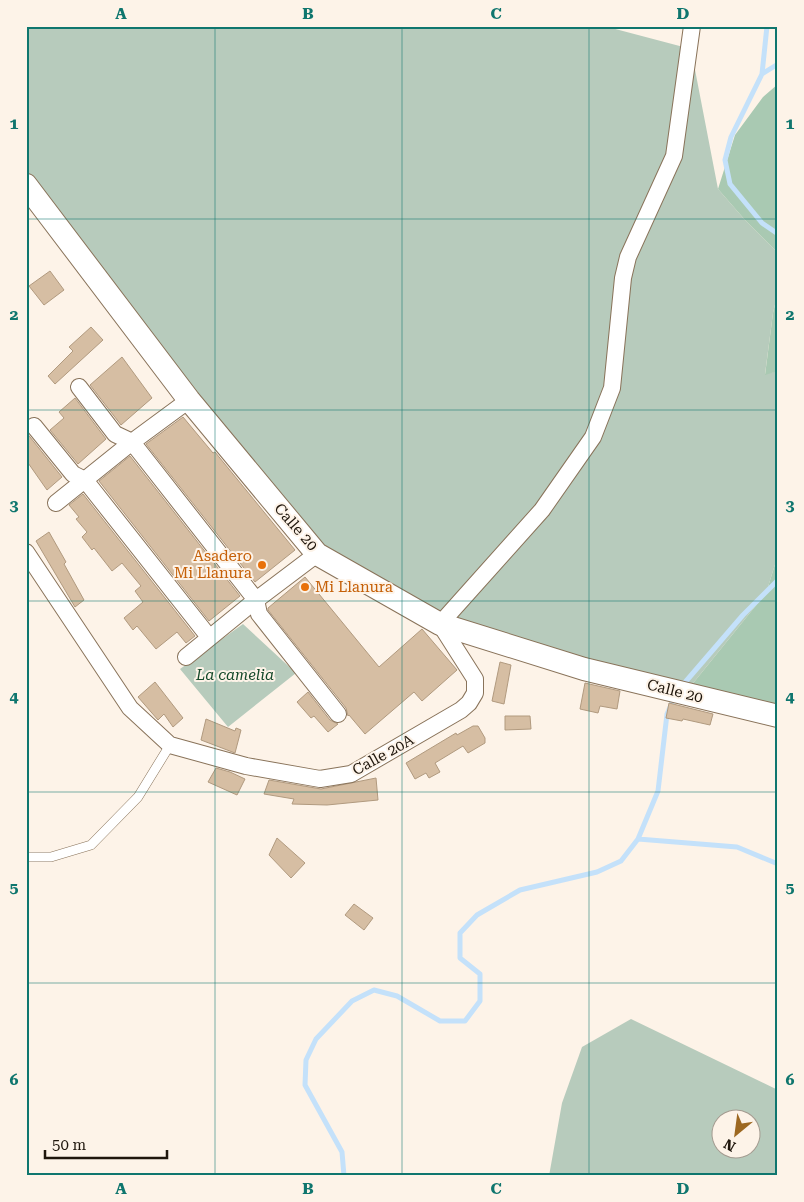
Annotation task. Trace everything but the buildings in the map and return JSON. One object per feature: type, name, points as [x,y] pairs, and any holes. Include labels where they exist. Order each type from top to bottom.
[{"type":"main road","name":"Calle 20","points":[[26,186],[188,400],[318,554],[440,624],[584,670],[778,716]]},
{"type":"street","points":[[440,624],[542,510],[593,437],[612,388],[623,278],[628,257],[674,156],[692,26]]},
{"type":"street","points":[[79,388],[115,434],[132,442],[256,600],[259,614],[338,714]]},
{"type":"street","points":[[56,503],[188,400]]},
{"type":"street","points":[[34,426],[73,474],[85,480],[209,637]]},
{"type":"street","points":[[26,552],[130,708],[170,745]]},
{"type":"street","points":[[186,656],[256,600],[318,554]]},
{"type":"street","name":"Calle 20A","points":[[170,745],[246,766],[302,776],[320,778],[351,774],[461,710],[469,703],[475,693],[475,679],[440,624]]},
{"type":"lane","points":[[26,858],[51,857],[91,845],[138,797],[170,745]]},
{"type":"green space","points":[[26,26],[604,26],[691,49],[718,189],[745,220],[778,253],[778,292],[773,313],[765,374],[778,371],[778,555],[766,593],[690,687],[457,622],[296,531],[26,189]]},
{"type":"green space","points":[[778,84],[778,253],[745,220],[718,189],[735,135],[763,97]]},
{"type":"green space","points":[[778,292],[778,371],[765,375],[773,313]]},
{"type":"green space","points":[[778,555],[778,705],[690,687],[766,593]]},
{"type":"green space","name":"La camelia","points":[[243,624],[296,673],[228,727],[180,669]]},
{"type":"green space","points":[[631,1019],[778,1090],[778,1176],[549,1176],[562,1103],[582,1047]]},
{"type":"waterway","points":[[762,74],[767,26]]},
{"type":"waterway","points":[[778,64],[762,74],[731,137],[725,160],[730,184],[762,223],[778,234]]},
{"type":"waterway","points":[[681,687],[743,615],[778,580]]},
{"type":"waterway","points":[[344,1176],[342,1152],[305,1085],[306,1060],[316,1039],[352,1001],[374,990],[397,996],[440,1021],[465,1021],[480,1001],[480,974],[460,958],[460,933],[477,915],[520,890],[597,872],[621,861],[638,839],[658,791],[667,714],[675,696]]},
{"type":"waterway","points":[[638,839],[737,847],[778,864]]},
{"type":"place","name":"Asadero Mi Llanura","points":[[262,565]]},
{"type":"place","name":"Mi Llanura","points":[[305,587]]}]
